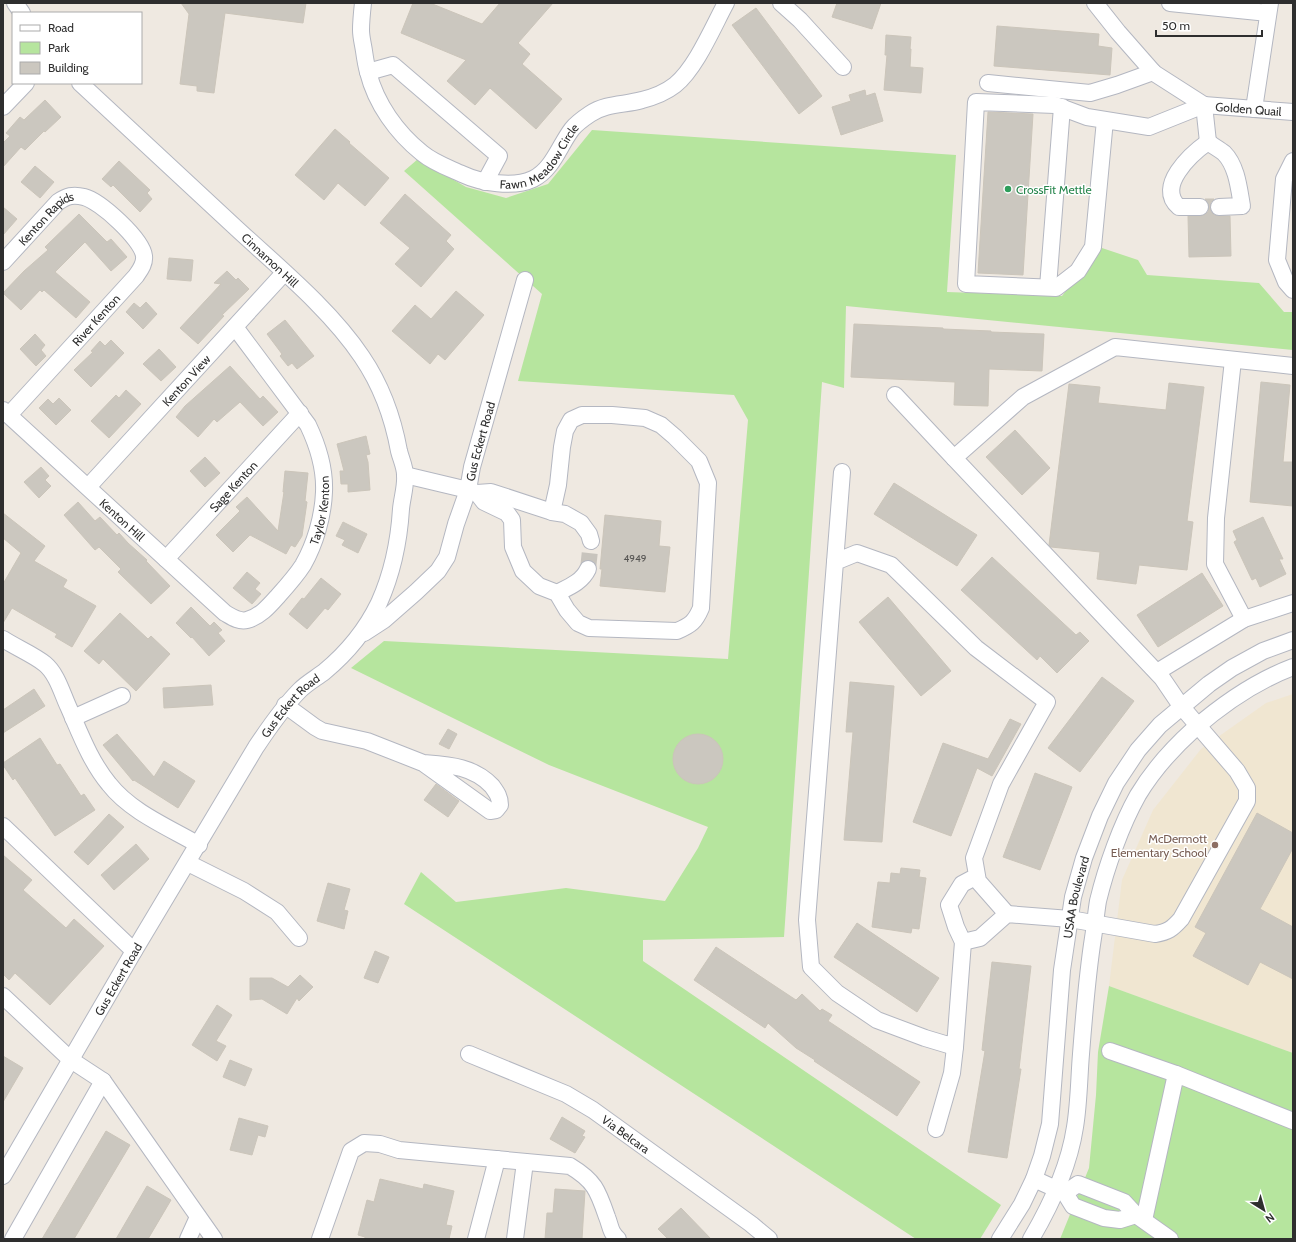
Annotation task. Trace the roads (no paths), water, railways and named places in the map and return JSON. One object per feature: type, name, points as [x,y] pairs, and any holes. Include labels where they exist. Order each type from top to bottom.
[{"type":"street","points":[[15,3],[21,12]]},
{"type":"street","name":"Fawn Meadow Circle","points":[[363,3],[361,32],[368,72],[383,109],[405,136],[423,154],[440,164],[473,179],[485,182],[509,183],[523,182],[534,178],[551,163],[573,128],[590,114],[607,106],[652,97],[675,85],[703,47],[726,3]]},
{"type":"street","points":[[781,3],[800,20],[843,67]]},
{"type":"street","points":[[1095,3],[1153,72],[1204,105]]},
{"type":"street","points":[[1170,3],[1269,8],[1254,109]]},
{"type":"street","points":[[368,72],[393,65],[499,156],[485,182]]},
{"type":"street","points":[[988,83],[1090,92],[1117,85],[1153,72]]},
{"type":"street","points":[[3,107],[25,84]]},
{"type":"street","name":"Cinnamon Hill","points":[[81,84],[284,273],[342,330],[362,357],[374,378],[386,405],[396,432],[400,457],[405,475]]},
{"type":"street","points":[[1105,120],[1093,247],[1078,271],[1056,288],[966,284],[976,102],[1055,105],[1086,117],[1105,120],[1149,127],[1204,105]]},
{"type":"street","points":[[1204,105],[1208,142],[1224,153],[1233,167],[1242,206],[1219,207]]},
{"type":"street","name":"Golden Quail","points":[[1204,105],[1293,112]]},
{"type":"street","points":[[1048,287],[1062,107]]},
{"type":"street","points":[[1200,207],[1179,207],[1174,203],[1170,194],[1172,183],[1182,165],[1194,152],[1208,142]]},
{"type":"street","points":[[1293,161],[1284,179],[1277,260],[1286,282],[1293,290]]},
{"type":"street","name":"Kenton Rapids","points":[[3,262],[58,202],[66,196],[74,195],[85,197],[95,202],[116,219]]},
{"type":"street","name":"River Kenton","points":[[6,413],[136,276],[142,266],[144,257],[140,246],[132,234],[116,219]]},
{"type":"street","name":"Kenton View","points":[[88,487],[284,273]]},
{"type":"street","name":"Gus Eckert Road","points":[[3,1176],[134,951],[199,845],[256,747],[285,705],[302,688],[343,655],[359,636],[379,602],[392,568],[400,523],[405,475],[473,492],[472,467],[525,280]]},
{"type":"street","name":"Taylor Kenton","points":[[235,327],[308,425],[315,441],[322,469],[324,492],[321,516],[312,546],[302,566],[272,603],[258,616],[247,620]]},
{"type":"street","points":[[954,458],[1023,397],[1115,347],[1293,366]]},
{"type":"street","points":[[1233,360],[1216,518],[1215,564],[1244,619]]},
{"type":"street","points":[[835,562],[857,553],[891,565],[976,648],[1047,702],[1001,784],[974,858],[978,882],[1007,914],[1070,919],[1155,934],[1165,933],[1174,928],[1181,919],[1247,801],[1247,788],[1238,771],[1181,706],[1157,672],[895,395]]},
{"type":"street","name":"Kenton Hill","points":[[6,413],[225,613],[236,619],[247,620]]},
{"type":"street","name":"Sage Kenton","points":[[166,560],[300,413]]},
{"type":"street","points":[[473,492],[484,502],[507,512],[512,520],[513,547],[523,571],[539,586],[556,593],[578,623],[589,628],[677,631],[690,625],[697,617],[701,608],[708,483],[699,461],[661,425],[645,418],[612,415],[582,415],[571,420],[565,431],[558,485],[552,512]]},
{"type":"street","points":[[842,472],[807,920],[811,968],[837,993],[877,1020],[925,1038],[955,1047]]},
{"type":"street","points":[[473,492],[491,492],[552,512],[565,514],[581,523],[589,534],[591,540]]},
{"type":"street","points":[[359,636],[384,620],[438,570],[447,557],[456,524],[473,492]]},
{"type":"street","points":[[556,593],[573,585],[585,576],[588,569]]},
{"type":"street","points":[[1157,672],[1244,619],[1293,603]]},
{"type":"street","points":[[3,639],[45,664],[58,682],[84,744],[109,784],[124,799],[143,813],[199,845]]},
{"type":"street","name":"USAA Boulevard","points":[[1003,1238],[1034,1179],[1042,1156],[1050,1124],[1062,970],[1073,897],[1084,858],[1100,816],[1116,783],[1138,750],[1160,725],[1181,706],[1232,668],[1263,651],[1293,640]]},
{"type":"street","name":"USAA Boulevard","points":[[1031,1239],[1061,1191],[1075,1128],[1088,973],[1098,902],[1108,866],[1138,795],[1158,766],[1178,743],[1224,704],[1245,690],[1273,675],[1293,667]]},
{"type":"street","points":[[73,718],[122,696]]},
{"type":"street","points":[[285,705],[322,731],[367,740],[423,763]]},
{"type":"street","points":[[3,826],[134,951]]},
{"type":"street","points":[[188,863],[244,890],[277,912],[299,938]]},
{"type":"street","points":[[936,1129],[952,1073],[963,942],[956,927],[950,905],[962,884],[977,876]]},
{"type":"street","points":[[963,942],[980,938],[1007,914]]},
{"type":"street","points":[[3,996],[71,1060],[103,1082],[214,1239]]},
{"type":"street","points":[[1110,1051],[1176,1074],[1293,1121]]},
{"type":"street","name":"Via Belcara","points":[[469,1054],[566,1094],[593,1110],[751,1224],[769,1239]]},
{"type":"street","points":[[1140,1218],[1176,1074]]},
{"type":"street","points":[[13,1239],[103,1082]]},
{"type":"street","points":[[320,1239],[351,1151],[364,1143],[380,1144],[399,1150],[570,1166],[584,1174],[596,1188],[612,1234],[618,1239]]},
{"type":"street","points":[[476,1239],[497,1159]]},
{"type":"street","points":[[515,1239],[525,1162]]},
{"type":"street","points":[[1034,1179],[1061,1191],[1074,1206],[1104,1218],[1120,1220],[1140,1218]]},
{"type":"street","points":[[1061,1191],[1078,1184],[1111,1196],[1124,1202],[1140,1218],[1170,1239]]},
{"type":"street","points":[[1104,1218],[1111,1196]]},
{"type":"street","points":[[188,1239],[198,1217]]},
{"type":"tunnel","points":[[588,569],[591,541]]},
{"type":"place","name":"CrossFit Mettle","points":[[1008,189]]},
{"type":"place","name":"McDermott Elementary School","points":[[1215,845]]}]
